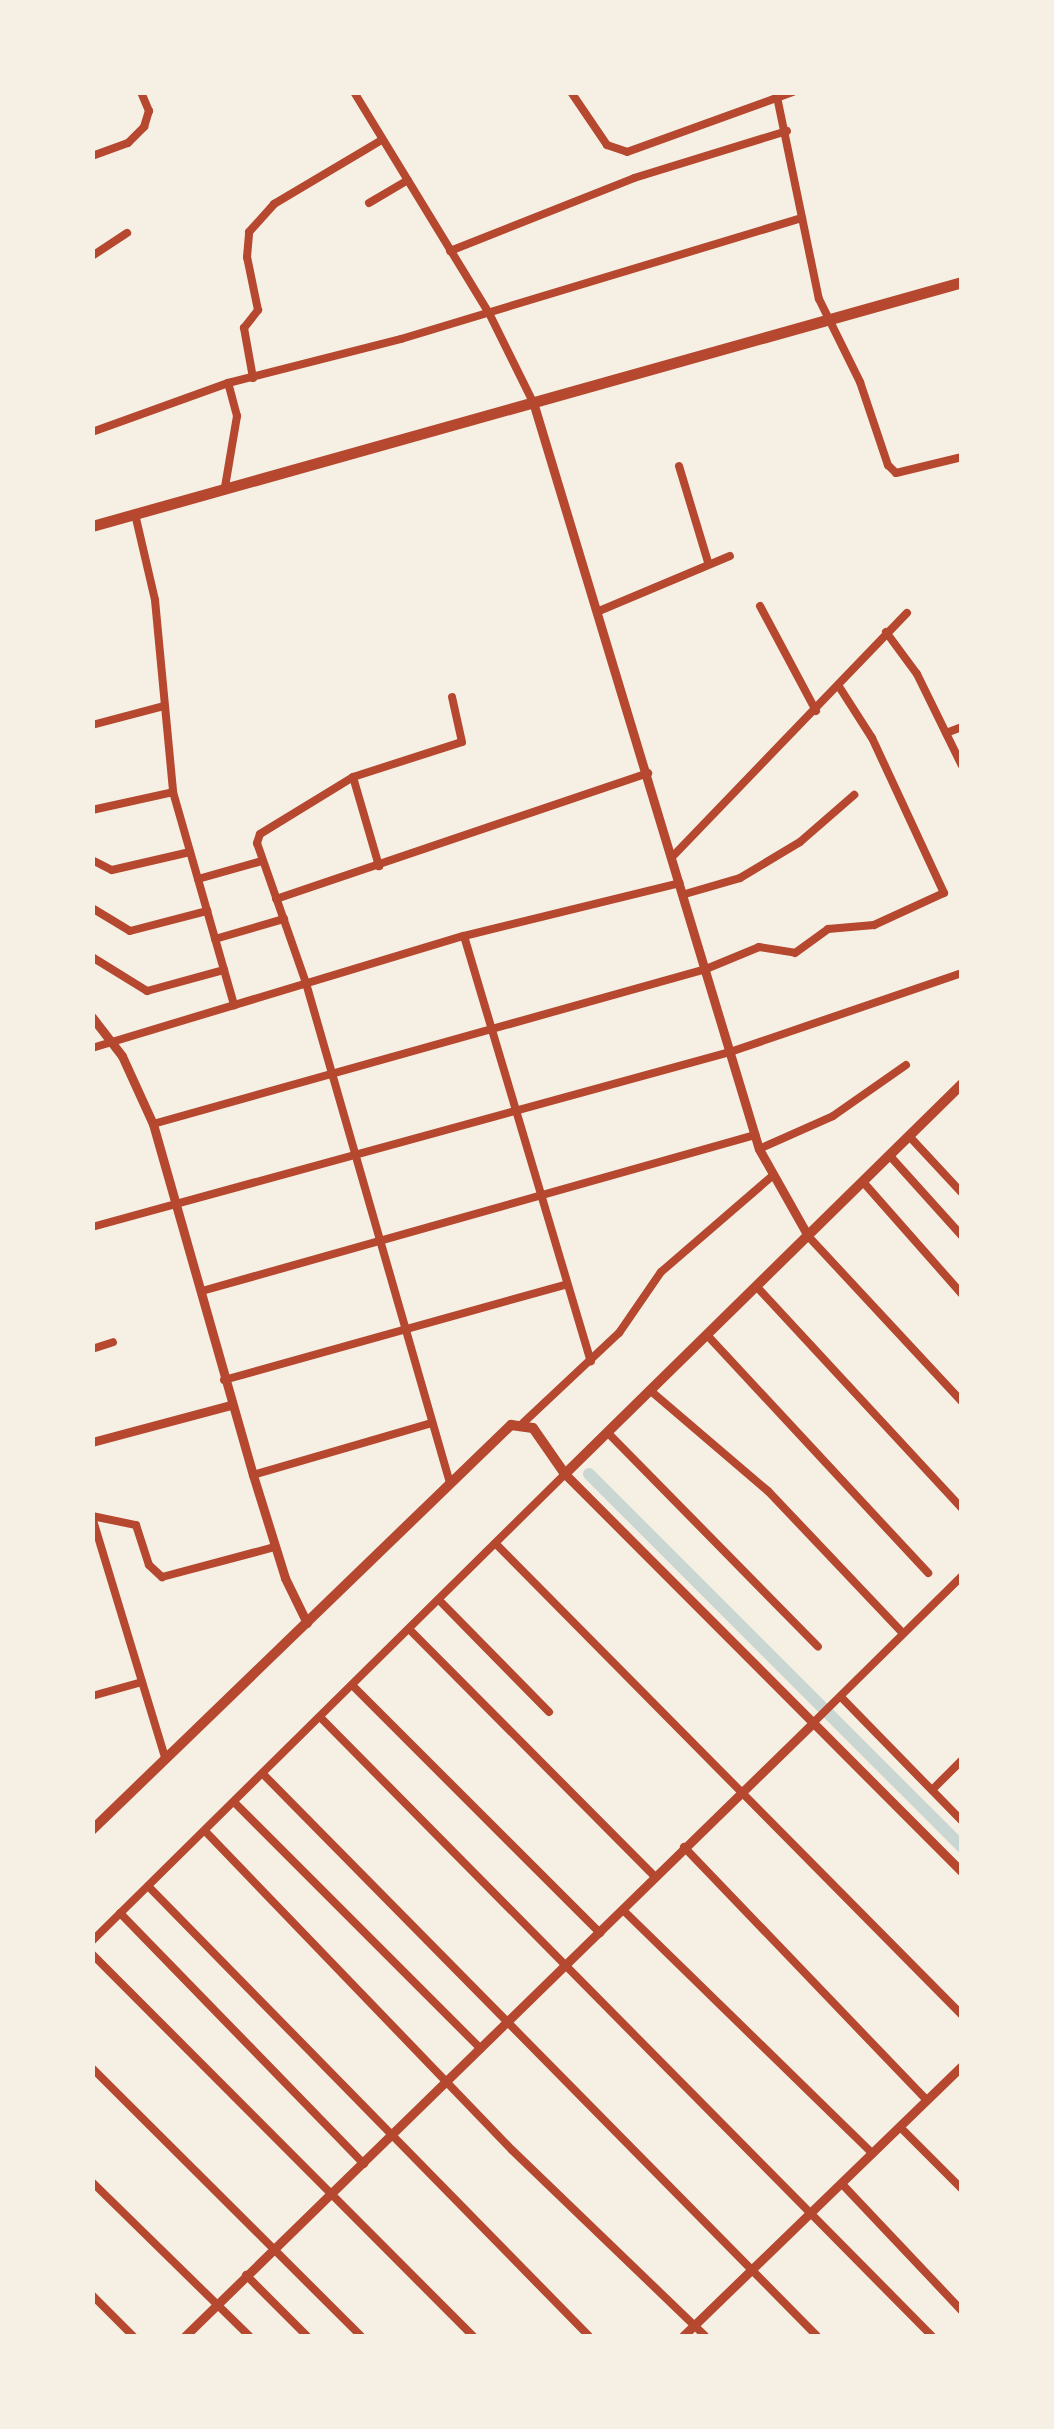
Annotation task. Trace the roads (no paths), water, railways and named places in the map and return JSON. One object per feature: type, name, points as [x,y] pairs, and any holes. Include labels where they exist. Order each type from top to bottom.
[{"type":"main road","points":[[92,526],[828,316],[962,282]]},
{"type":"main road","points":[[92,1830],[511,1425],[523,1423],[565,1474],[960,1089]]},
{"type":"street","points":[[92,156],[128,143],[144,127],[148,111],[141,92]]},
{"type":"street","points":[[354,92],[489,313],[532,402],[674,855],[755,1135],[771,1176],[808,1236],[962,1402]]},
{"type":"street","points":[[571,92],[614,152],[793,92]]},
{"type":"street","points":[[777,96],[819,300],[888,466],[896,473],[962,457]]},
{"type":"street","points":[[450,251],[634,178],[786,131]]},
{"type":"street","points":[[253,378],[244,328],[258,310],[247,257],[249,232],[274,204],[382,140]]},
{"type":"street","points":[[369,203],[408,180]]},
{"type":"street","points":[[92,432],[228,384],[489,313],[802,218]]},
{"type":"street","points":[[92,256],[127,233]]},
{"type":"street","points":[[225,487],[237,416],[228,384]]},
{"type":"street","points":[[679,466],[708,562]]},
{"type":"street","points":[[135,514],[155,600],[173,792],[234,1005]]},
{"type":"street","points":[[599,611],[730,556]]},
{"type":"street","points":[[760,606],[816,711]]},
{"type":"street","points":[[674,855],[840,688],[907,612]]},
{"type":"street","points":[[886,632],[917,674],[962,766]]},
{"type":"street","points":[[152,1124],[490,1026],[706,969],[759,947],[805,950],[828,929],[874,925],[944,893],[872,738],[840,688]]},
{"type":"street","points":[[450,1483],[402,1333],[306,983],[262,861],[260,834],[353,777],[462,742],[452,696]]},
{"type":"street","points":[[92,724],[164,706]]},
{"type":"street","points":[[946,733],[962,727]]},
{"type":"street","points":[[276,898],[648,773]]},
{"type":"street","points":[[353,777],[379,866]]},
{"type":"street","points":[[92,810],[173,792]]},
{"type":"street","points":[[684,894],[740,878],[800,842],[854,795]]},
{"type":"street","points":[[92,860],[112,870],[127,869],[190,852]]},
{"type":"street","points":[[198,879],[262,861]]},
{"type":"street","points":[[92,1048],[464,936],[681,882]]},
{"type":"street","points":[[92,908],[130,931],[207,911]]},
{"type":"street","points":[[215,939],[284,919]]},
{"type":"street","points":[[464,936],[590,1361]]},
{"type":"street","points":[[92,958],[147,991],[224,970]]},
{"type":"street","points":[[92,1228],[354,1159],[513,1108],[730,1052],[962,973]]},
{"type":"street","points":[[92,1017],[110,1041],[152,1124],[252,1475],[275,1547],[307,1622]]},
{"type":"street","points":[[760,1149],[833,1116],[906,1065]]},
{"type":"street","points":[[202,1291],[755,1135]]},
{"type":"street","points":[[909,1136],[962,1193]]},
{"type":"street","points":[[890,1156],[962,1236]]},
{"type":"street","points":[[523,1423],[619,1333],[660,1272],[771,1176]]},
{"type":"street","points":[[864,1183],[962,1294]]},
{"type":"street","points":[[224,1380],[565,1285]]},
{"type":"street","points":[[757,1287],[962,1508]]},
{"type":"street","points":[[707,1335],[928,1573]]},
{"type":"street","points":[[92,1349],[113,1342]]},
{"type":"street","points":[[652,1392],[754,1477],[902,1632]]},
{"type":"street","points":[[92,1442],[232,1405]]},
{"type":"street","points":[[252,1475],[430,1424]]},
{"type":"street","points":[[609,1434],[818,1648]]},
{"type":"street","points":[[92,1942],[565,1474],[817,1720],[962,1872]]},
{"type":"street","points":[[165,1758],[92,1517],[136,1525],[149,1565],[162,1577],[275,1547]]},
{"type":"street","points":[[497,1545],[962,2014]]},
{"type":"street","points":[[188,2335],[216,2303],[364,2164],[838,1700],[902,1632],[959,1583]]},
{"type":"street","points":[[439,1600],[549,1712]]},
{"type":"street","points":[[409,1629],[654,1877]]},
{"type":"street","points":[[92,1696],[142,1682]]},
{"type":"street","points":[[352,1685],[600,1933]]},
{"type":"street","points":[[838,1700],[962,1821]]},
{"type":"street","points":[[320,1717],[808,2216],[932,2336]]},
{"type":"street","points":[[932,1790],[962,1760]]},
{"type":"street","points":[[263,1774],[817,2336]]},
{"type":"street","points":[[234,1802],[481,2049]]},
{"type":"street","points":[[205,1831],[448,2082],[705,2336]]},
{"type":"street","points":[[684,1847],[928,2100]]},
{"type":"street","points":[[148,1886],[390,2138],[589,2336]]},
{"type":"street","points":[[622,1910],[873,2154]]},
{"type":"street","points":[[120,1914],[364,2164]]},
{"type":"street","points":[[92,1954],[473,2336]]},
{"type":"street","points":[[92,2068],[361,2336]]},
{"type":"street","points":[[683,2336],[960,2069]]},
{"type":"street","points":[[900,2126],[962,2189]]},
{"type":"street","points":[[92,2182],[249,2336]]},
{"type":"street","points":[[842,2184],[962,2311]]},
{"type":"street","points":[[246,2275],[307,2336]]},
{"type":"street","points":[[92,2295],[133,2336]]},
{"type":"waterway","points":[[589,1474],[962,1847]]}]
